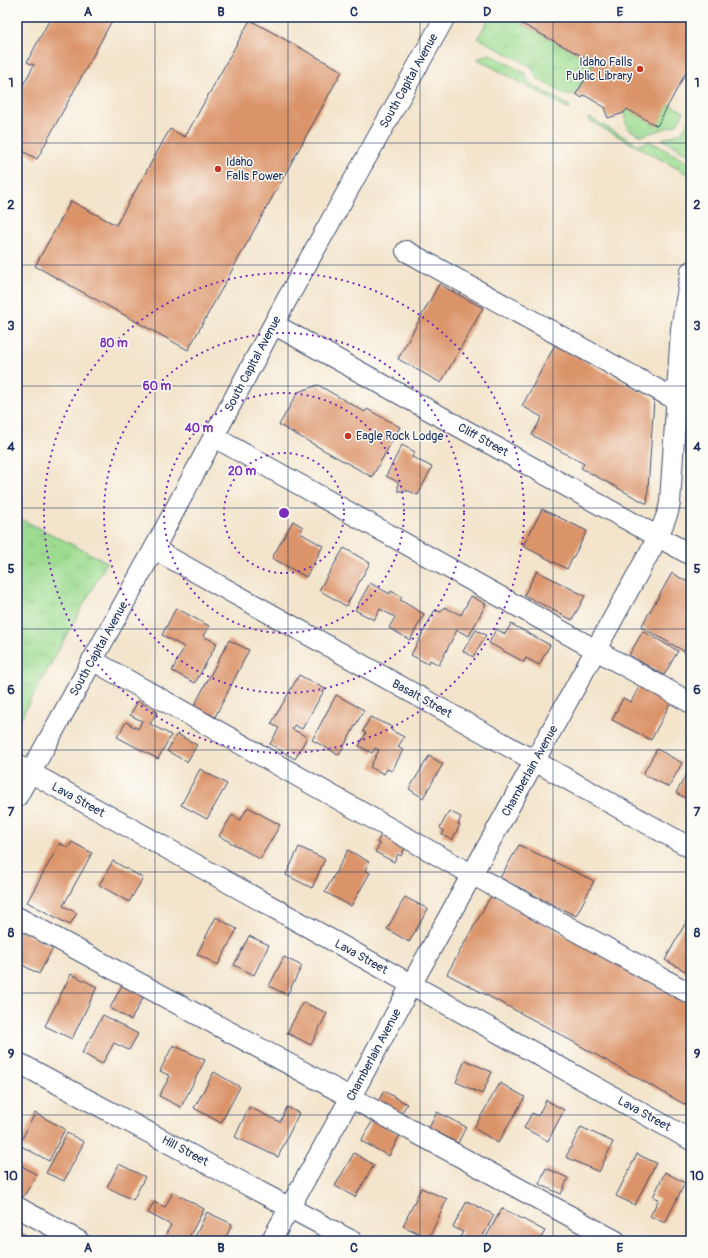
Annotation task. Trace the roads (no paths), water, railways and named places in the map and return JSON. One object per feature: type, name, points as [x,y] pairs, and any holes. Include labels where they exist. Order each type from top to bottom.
[{"type":"street","name":"South Capital Avenue","points":[[17,797],[24,769],[92,660],[445,17]]},
{"type":"street","points":[[406,251],[683,404]]},
{"type":"street","name":"Chamberlain Avenue","points":[[271,1241],[352,1098],[411,984],[658,537],[670,504],[683,404],[681,329],[691,271]]},
{"type":"street","name":"Cliff Street","points":[[275,325],[691,555]]},
{"type":"street","points":[[214,437],[691,703]]},
{"type":"street","name":"Basalt Street","points":[[154,549],[691,848]]},
{"type":"street","points":[[92,660],[472,874],[691,994]]},
{"type":"street","name":"Lava Street","points":[[24,769],[691,1140]]},
{"type":"street","points":[[17,917],[616,1241]]},
{"type":"street","name":"Hill Street","points":[[17,1062],[352,1241]]},
{"type":"street","points":[[17,1207],[80,1241]]},
{"type":"place","name":"Idaho Falls Public Library","points":[[640,69]]},
{"type":"place","name":"Idaho Falls Power","points":[[218,169]]},
{"type":"place","name":"Eagle Rock Lodge","points":[[348,436]]}]
